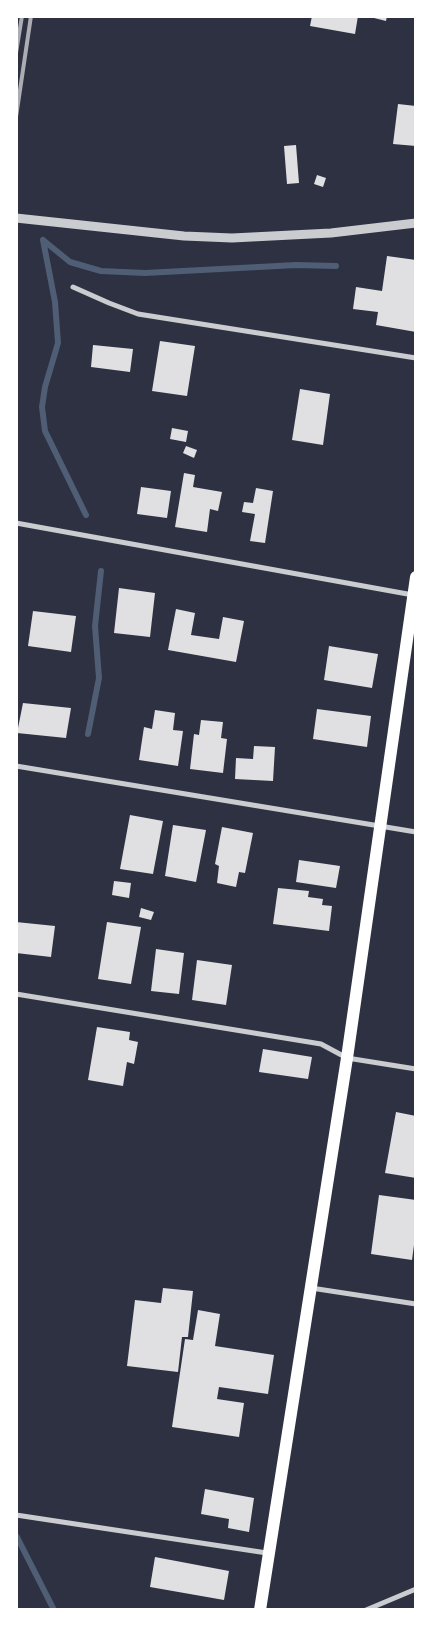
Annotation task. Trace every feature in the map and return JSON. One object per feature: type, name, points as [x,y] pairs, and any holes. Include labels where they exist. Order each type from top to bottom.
[{"type":"main road","points":[[260,1610],[346,1058],[416,577]]},
{"type":"street","points":[[16,218],[184,236],[232,238],[331,233],[416,223]]},
{"type":"street","points":[[73,287],[138,314],[416,358]]},
{"type":"street","points":[[16,523],[414,595]]},
{"type":"street","points":[[16,766],[416,832]]},
{"type":"street","points":[[16,994],[321,1044],[346,1058],[416,1069]]},
{"type":"street","points":[[310,1288],[416,1304]]},
{"type":"street","points":[[16,1515],[268,1553]]},
{"type":"street","points":[[366,1610],[416,1590]]},
{"type":"building","points":[[312,16],[358,16],[355,34],[310,26]]},
{"type":"building","points":[[366,16],[387,16],[386,21]]},
{"type":"building","points":[[398,104],[416,106],[416,146],[393,144]]},
{"type":"building","points":[[296,145],[299,183],[287,184],[284,146]]},
{"type":"building","points":[[317,175],[326,178],[323,187],[314,184]]},
{"type":"building","points":[[387,256],[416,260],[416,332],[376,325],[378,312],[353,309],[356,287],[382,291]]},
{"type":"building","points":[[160,341],[195,346],[187,396],[152,391]]},
{"type":"building","points":[[93,345],[133,349],[130,372],[91,367]]},
{"type":"building","points":[[300,389],[330,394],[323,445],[292,440]]},
{"type":"building","points":[[172,428],[188,431],[186,442],[170,439]]},
{"type":"building","points":[[186,446],[197,450],[194,458],[183,453]]},
{"type":"building","points":[[184,473],[195,475],[193,487],[222,492],[218,511],[210,509],[207,532],[175,527]]},
{"type":"building","points":[[141,487],[171,491],[167,518],[137,514]]},
{"type":"building","points":[[256,488],[273,491],[265,543],[250,541],[255,514],[242,512],[244,502],[253,503]]},
{"type":"building","points":[[119,588],[155,593],[150,637],[114,633]]},
{"type":"building","points":[[176,609],[195,613],[191,635],[219,639],[223,617],[244,621],[236,662],[168,650]]},
{"type":"building","points":[[33,611],[76,616],[71,652],[28,646]]},
{"type":"building","points":[[329,646],[378,654],[372,688],[324,680]]},
{"type":"building","points":[[23,703],[71,708],[66,738],[17,733]]},
{"type":"building","points":[[317,709],[371,716],[367,747],[313,739]]},
{"type":"building","points":[[155,710],[175,713],[173,730],[183,731],[178,766],[139,760],[144,727],[152,729]]},
{"type":"building","points":[[201,720],[223,722],[221,738],[227,739],[223,773],[190,769],[194,734],[199,735]]},
{"type":"building","points":[[254,746],[275,747],[273,781],[235,779],[236,758],[253,759]]},
{"type":"building","points":[[130,815],[163,821],[153,874],[120,869]]},
{"type":"building","points":[[173,825],[206,830],[196,882],[165,876]]},
{"type":"building","points":[[222,827],[253,833],[245,873],[239,872],[236,887],[217,883],[219,866],[215,864]]},
{"type":"building","points":[[299,860],[340,866],[336,888],[296,882]]},
{"type":"building","points":[[114,881],[131,883],[129,898],[112,895]]},
{"type":"building","points":[[278,888],[309,891],[308,897],[323,899],[322,905],[332,906],[329,931],[273,924]]},
{"type":"building","points":[[141,908],[154,912],[151,920],[139,917]]},
{"type":"building","points":[[16,922],[55,926],[51,957],[16,953]]},
{"type":"building","points":[[107,922],[141,927],[131,984],[98,979]]},
{"type":"building","points":[[156,949],[184,953],[179,994],[151,991]]},
{"type":"building","points":[[197,960],[232,965],[226,1005],[192,1000]]},
{"type":"building","points":[[97,1027],[130,1032],[129,1040],[138,1042],[134,1064],[127,1062],[123,1086],[88,1080]]},
{"type":"building","points":[[263,1049],[312,1057],[308,1079],[259,1072]]},
{"type":"building","points":[[396,1112],[416,1116],[416,1178],[385,1173]]},
{"type":"building","points":[[379,1195],[416,1200],[416,1230],[412,1260],[371,1254]]},
{"type":"building","points":[[163,1288],[193,1291],[188,1337],[182,1337],[178,1372],[127,1366],[135,1300],[161,1303]]},
{"type":"building","points":[[198,1310],[220,1314],[215,1346],[274,1355],[268,1394],[219,1387],[217,1399],[244,1403],[239,1437],[172,1427],[185,1339],[193,1340]]},
{"type":"building","points":[[205,1489],[254,1498],[249,1532],[228,1528],[229,1519],[201,1514]]},
{"type":"building","points":[[155,1557],[229,1571],[224,1600],[150,1587]]},
{"type":"waterway","points":[[43,240],[70,262],[101,271],[145,273],[296,265],[336,266]]},
{"type":"waterway","points":[[43,240],[55,302],[58,343],[45,387],[42,407],[45,431],[86,515]]},
{"type":"waterway","points":[[88,734],[99,678],[95,626],[101,571]]},
{"type":"waterway","points":[[17,1537],[54,1610]]},
{"type":"railway","points":[[16,53],[22,16]]},
{"type":"railway","points":[[16,117],[31,16]]}]
